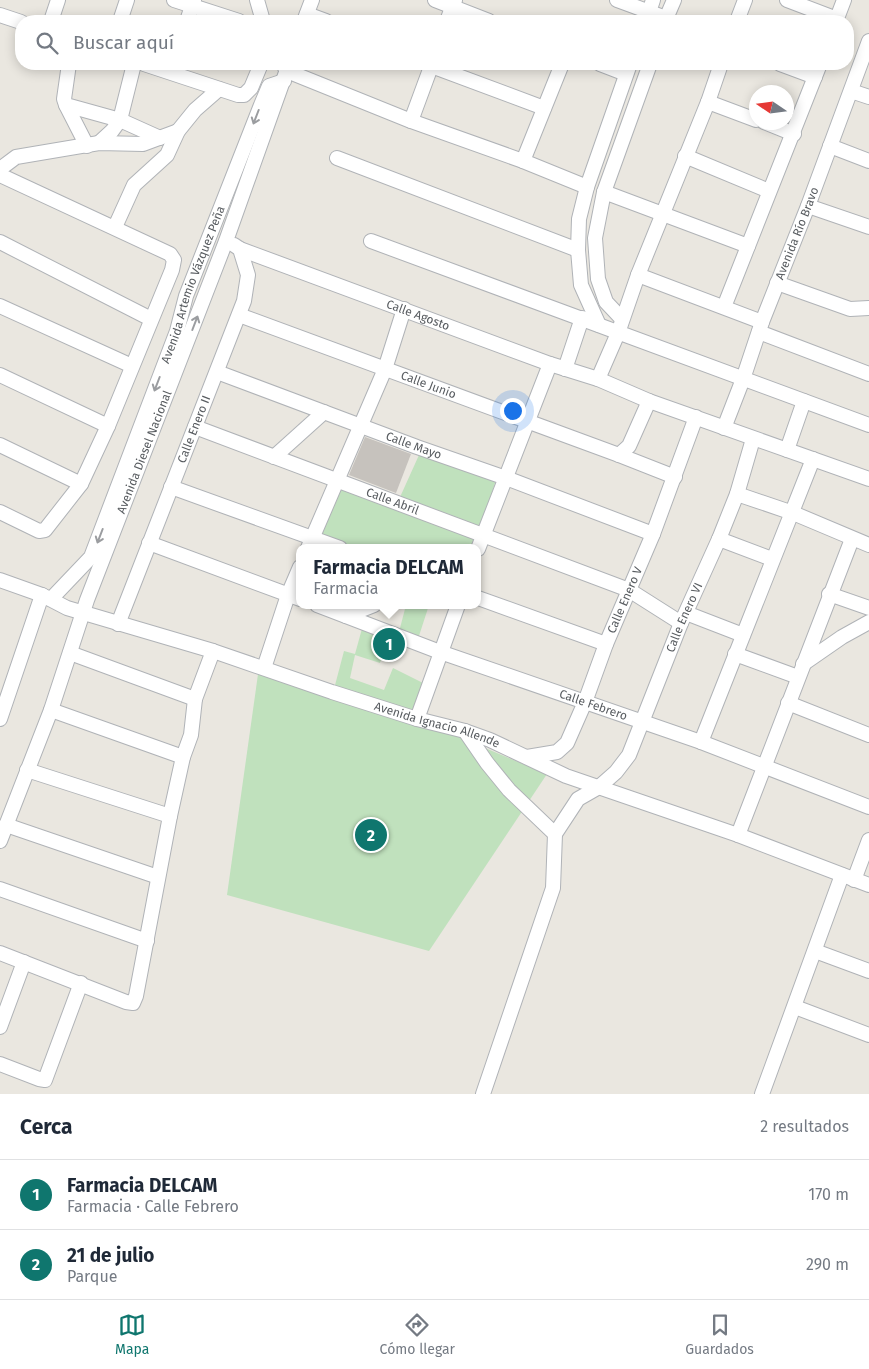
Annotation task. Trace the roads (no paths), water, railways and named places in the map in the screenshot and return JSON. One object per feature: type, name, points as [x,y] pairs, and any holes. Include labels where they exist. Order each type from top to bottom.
[{"type":"street","points":[[53,15],[58,0]]},
{"type":"street","points":[[122,15],[126,0]]},
{"type":"street","points":[[174,0],[193,3],[224,15]]},
{"type":"street","points":[[257,0],[261,15]]},
{"type":"street","points":[[435,0],[454,3],[478,15]]},
{"type":"street","points":[[617,0],[649,11]]},
{"type":"street","points":[[668,15],[674,0]]},
{"type":"street","points":[[739,15],[745,0]]},
{"type":"street","points":[[787,0],[824,15]]},
{"type":"street","points":[[839,15],[844,0]]},
{"type":"street","points":[[189,15],[193,3]]},
{"type":"street","points":[[449,15],[454,3]]},
{"type":"street","points":[[0,15],[15,20]]},
{"type":"street","name":"Avenida Río Bravo","points":[[724,428],[760,327],[808,206],[869,41]]},
{"type":"street","points":[[68,70],[64,99],[66,105],[93,144]]},
{"type":"street","points":[[93,144],[112,131],[120,120],[132,70]]},
{"type":"street","points":[[176,70],[219,89],[238,95],[244,95],[251,88],[259,70]]},
{"type":"street","points":[[286,70],[411,121],[523,161],[587,187]]},
{"type":"street","name":"Avenida Artemio Vázquez Peña","points":[[1,710],[46,597],[70,581],[91,558],[177,331],[186,296],[269,86],[286,70]]},
{"type":"street","name":"Avenida Diesel Nacional","points":[[0,841],[51,710],[85,607],[226,241],[286,70]]},
{"type":"street","points":[[411,121],[428,70]]},
{"type":"street","points":[[446,70],[544,108]]},
{"type":"street","points":[[523,161],[560,70]]},
{"type":"street","points":[[599,325],[581,285],[578,250],[579,218],[587,187],[628,70]]},
{"type":"street","points":[[622,319],[606,302],[598,279],[595,238],[604,192],[648,70]]},
{"type":"street","points":[[598,379],[618,333],[638,275],[708,102],[719,70]]},
{"type":"street","points":[[795,70],[815,78]]},
{"type":"street","points":[[724,307],[818,70]]},
{"type":"street","points":[[115,227],[134,185],[167,155],[178,131],[195,110],[219,89]]},
{"type":"street","points":[[851,91],[869,97]]},
{"type":"street","points":[[708,102],[749,117]]},
{"type":"street","points":[[66,105],[120,120],[160,138]]},
{"type":"street","points":[[784,130],[794,134]]},
{"type":"street","points":[[0,168],[16,156],[93,144],[142,144],[178,131]]},
{"type":"street","points":[[830,146],[869,161]]},
{"type":"street","points":[[685,156],[769,191]]},
{"type":"street","points":[[338,158],[578,250]]},
{"type":"street","points":[[0,174],[170,254],[174,260],[172,270],[108,426],[81,484],[45,530],[39,532],[0,512]]},
{"type":"street","points":[[604,192],[748,246]]},
{"type":"street","points":[[808,206],[869,227]]},
{"type":"street","points":[[210,236],[226,241],[240,249]]},
{"type":"street","points":[[371,241],[869,425]]},
{"type":"street","points":[[0,242],[151,319]]},
{"type":"street","name":"Calle Agosto","points":[[240,249],[550,364],[598,379],[649,401],[869,479]]},
{"type":"street","name":"Calle Enero II","points":[[118,624],[244,301],[248,275],[240,249]]},
{"type":"street","points":[[638,275],[724,307],[760,327],[869,374]]},
{"type":"street","points":[[777,283],[850,309],[869,308]]},
{"type":"street","points":[[0,306],[132,366]]},
{"type":"street","points":[[171,487],[310,543],[385,369],[404,309]]},
{"type":"street","name":"Calle Junio","points":[[239,315],[675,477]]},
{"type":"street","points":[[564,369],[582,318]]},
{"type":"street","points":[[480,544],[550,364]]},
{"type":"street","name":"Calle Mayo","points":[[217,372],[653,534]]},
{"type":"street","points":[[0,375],[108,426]]},
{"type":"street","points":[[619,455],[629,446],[649,401]]},
{"type":"street","points":[[787,450],[804,401]]},
{"type":"street","points":[[274,457],[324,412]]},
{"type":"street","name":"Calle Enero V","points":[[527,757],[556,752],[567,742],[653,534],[696,417]]},
{"type":"street","name":"Calle Abril","points":[[195,427],[590,574],[629,590],[684,618],[742,635]]},
{"type":"street","name":"Calle Enero VI","points":[[555,834],[578,799],[599,787],[616,772],[629,755],[684,618],[719,539],[754,439]]},
{"type":"street","points":[[0,445],[81,484]]},
{"type":"street","points":[[701,742],[813,459]]},
{"type":"street","points":[[736,494],[792,513],[869,545]]},
{"type":"street","points":[[719,539],[772,559]]},
{"type":"street","points":[[738,835],[829,594],[852,539]]},
{"type":"street","points":[[149,543],[294,597],[264,668]]},
{"type":"street","name":"Avenida Ignacio Allende","points":[[0,580],[46,597],[67,608],[85,607],[118,624],[213,651],[332,692],[417,718],[465,730],[566,776],[738,835],[869,885]]},
{"type":"street","points":[[70,581],[80,587],[85,607]]},
{"type":"street","points":[[829,594],[869,608]]},
{"type":"street","points":[[481,599],[606,644]]},
{"type":"street","name":"Calle Febrero","points":[[328,609],[440,652],[701,742],[867,809]]},
{"type":"street","points":[[346,616],[364,609]]},
{"type":"street","points":[[417,718],[456,609]]},
{"type":"street","points":[[800,671],[842,637],[869,622]]},
{"type":"street","points":[[0,953],[126,1002],[133,1003],[170,816],[183,757],[191,735],[195,699],[213,651]]},
{"type":"street","points":[[70,653],[195,699]]},
{"type":"street","points":[[735,654],[800,671]]},
{"type":"street","points":[[788,703],[869,735]]},
{"type":"street","points":[[51,710],[183,757]]},
{"type":"street","points":[[465,730],[487,763],[509,790],[555,834],[553,888],[483,1094]]},
{"type":"street","points":[[27,770],[170,816]]},
{"type":"street","points":[[6,825],[158,877]]},
{"type":"street","points":[[762,1094],[815,951],[848,878],[869,840]]},
{"type":"street","points":[[0,889],[146,941]]},
{"type":"street","points":[[815,951],[869,971]]},
{"type":"street","points":[[0,1027],[24,962]]},
{"type":"street","points":[[0,1064],[45,1080],[81,984]]},
{"type":"street","points":[[794,1007],[869,1035]]},
{"type":"place","name":"Farmacia DELCAM","points":[[389,644]]},
{"type":"place","name":"21 de julio","points":[[371,835]]}]
